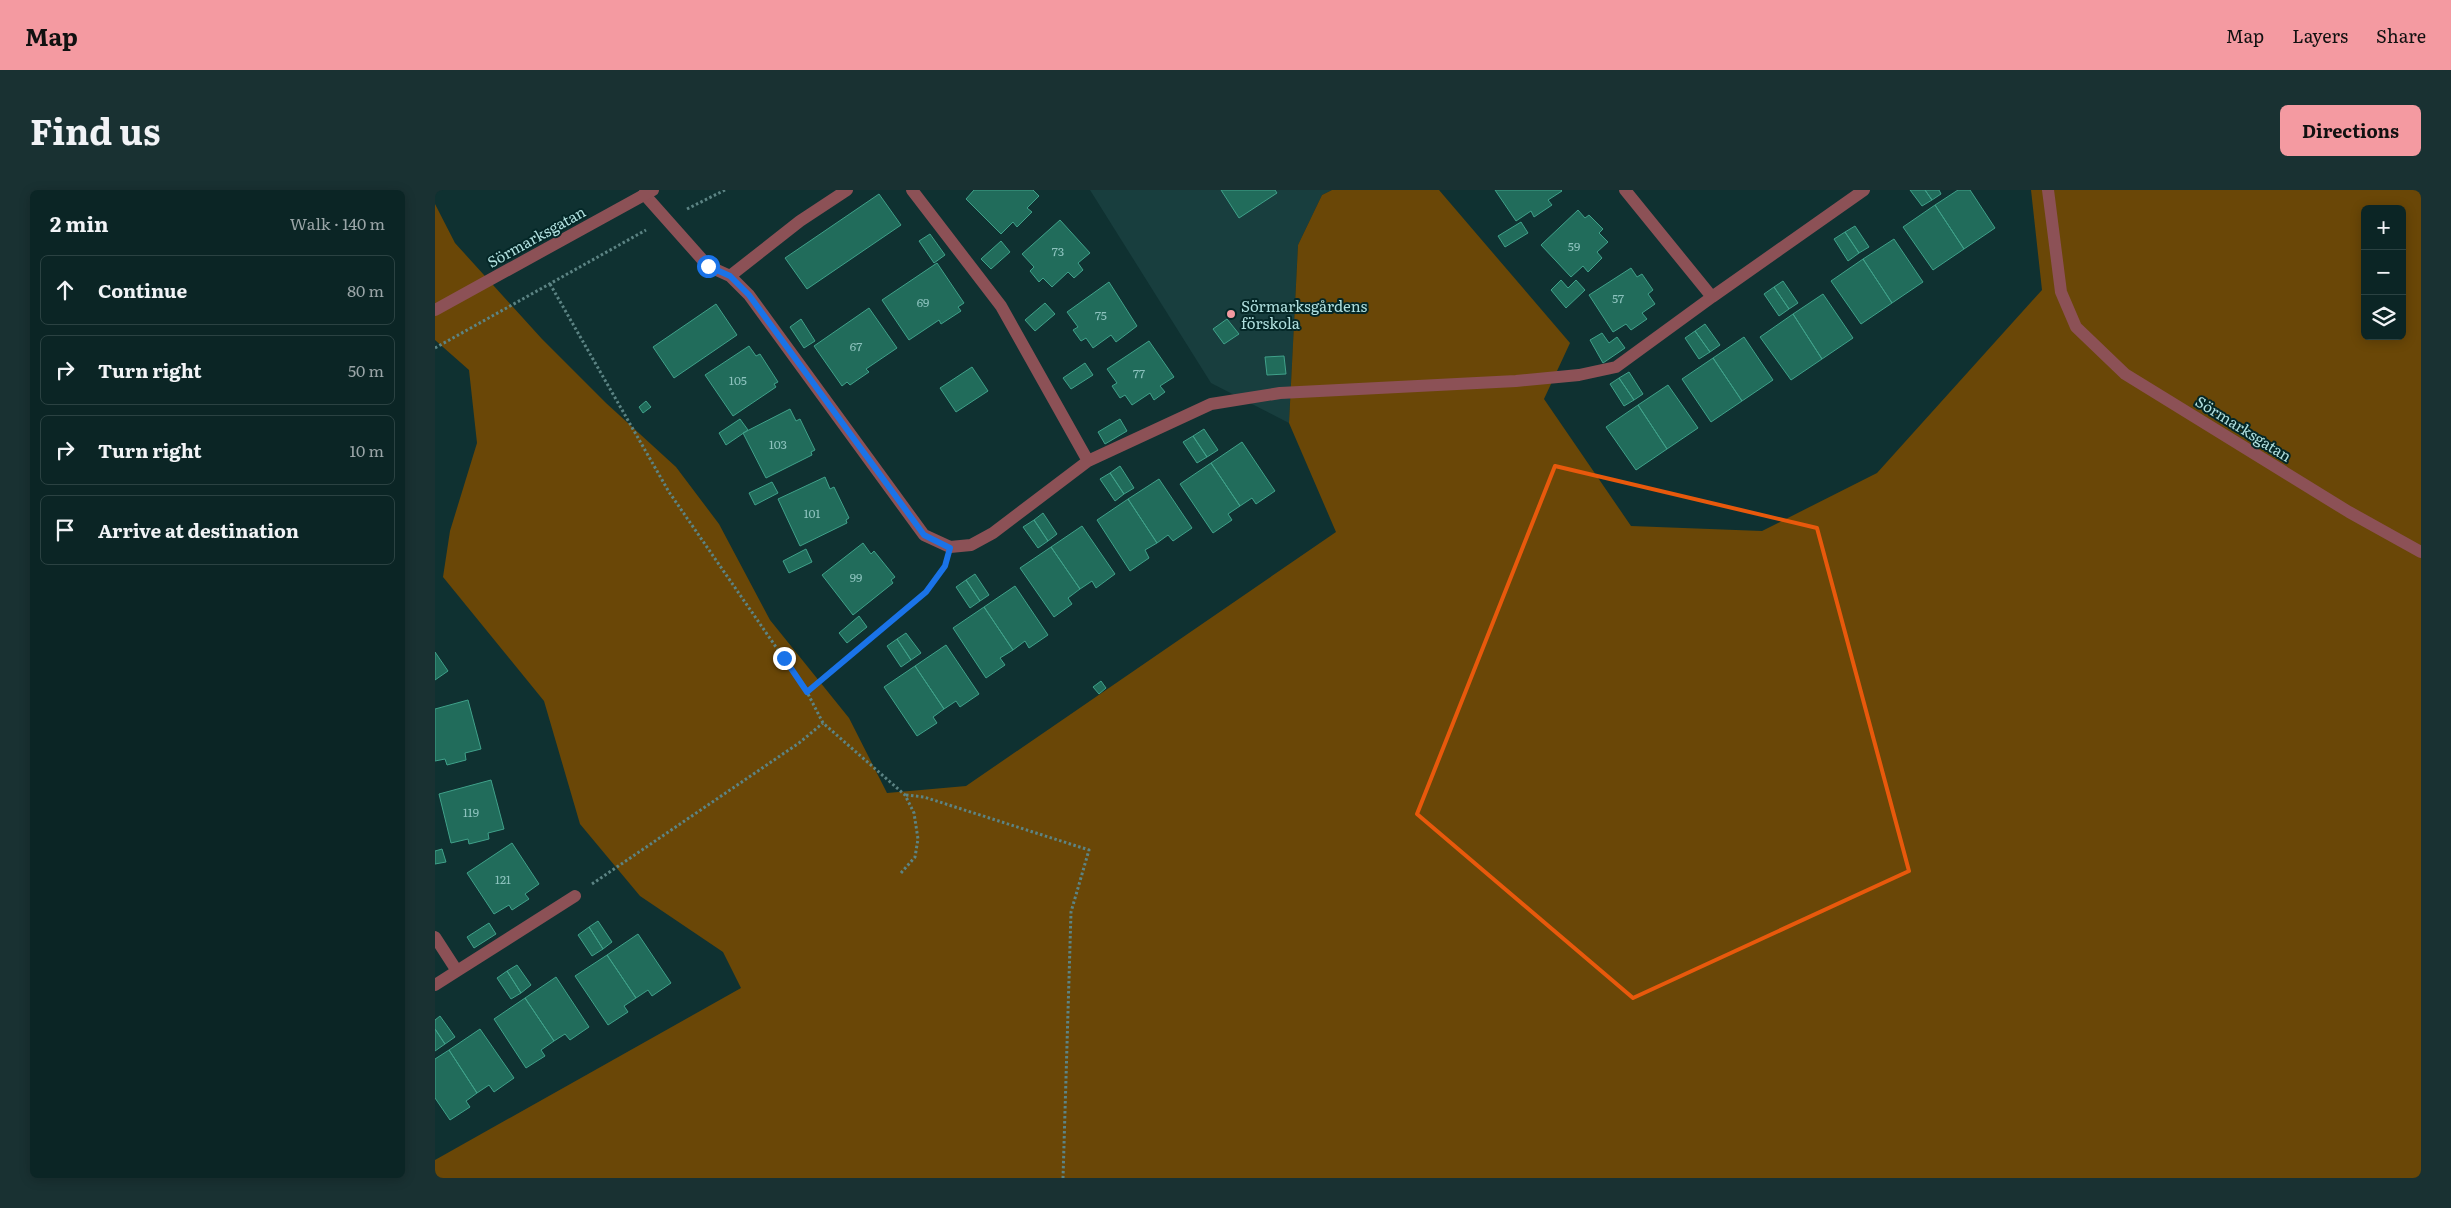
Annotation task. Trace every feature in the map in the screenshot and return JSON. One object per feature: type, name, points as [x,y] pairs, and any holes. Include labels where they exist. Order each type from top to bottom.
[{"type":"street","points":[[730,276],[801,221],[847,190]]},
{"type":"street","points":[[912,190],[1001,306],[1088,461]]},
{"type":"street","points":[[1625,190],[1712,297]]},
{"type":"street","points":[[646,191],[665,220],[708,266],[730,276],[749,295],[924,535],[950,548],[971,545],[993,533],[1088,461],[1211,404],[1280,393],[1516,381],[1579,375],[1616,368],[1712,297],[1864,190]]},
{"type":"street","name":"Sörmarksgatan","points":[[2049,190],[2061,292],[2076,327],[2125,374],[2349,512],[2421,552]]},
{"type":"street","name":"Sörmarksgatan","points":[[435,310],[646,191]]},
{"type":"street","points":[[435,985],[575,896]]},
{"type":"street","points":[[435,937],[457,970]]},
{"type":"path","points":[[435,348],[665,220],[725,190]]},
{"type":"path","points":[[550,284],[669,492],[807,692],[823,723],[905,795],[914,813],[918,839],[915,857],[900,874]]},
{"type":"path","points":[[807,692],[926,592],[945,566],[950,548]]},
{"type":"path","points":[[575,896],[799,743],[823,723]]},
{"type":"path","points":[[905,795],[924,797],[1089,850],[1071,912],[1063,1178]]},
{"type":"highlighted area","points":[[1555,466],[1817,528],[1909,871],[1633,998],[1417,814]]},
{"type":"shaded area","name":"Sörmarksgårdens förskola","points":[[1090,190],[1332,190],[1322,195],[1298,245],[1289,423],[1211,383]]},
{"type":"shaded area","points":[[1332,190],[1439,190],[1570,343],[1544,399],[1631,526],[1762,531],[1877,473],[2042,290],[2031,190],[2421,190],[2421,1178],[435,1178],[435,1160],[741,988],[723,952],[640,896],[580,824],[544,701],[443,577],[450,531],[477,443],[469,370],[435,340],[435,204],[455,243],[542,339],[606,403],[676,467],[719,524],[770,620],[849,718],[887,793],[966,786],[1336,532],[1289,423],[1298,245],[1322,195]]},
{"type":"building","points":[[974,190],[1033,190],[1039,196],[1027,208],[1032,212],[1017,227],[1013,222],[1001,234],[966,199]]},
{"type":"building","points":[[1221,190],[1275,190],[1277,193],[1239,218]]},
{"type":"building","points":[[1495,190],[1562,191],[1548,200],[1552,205],[1534,217],[1531,211],[1516,221]]},
{"type":"building","points":[[1910,190],[1925,190],[1932,200],[1922,206]]},
{"type":"building","points":[[1925,190],[1939,190],[1941,194],[1932,200]]},
{"type":"building","points":[[1958,190],[1970,190],[1995,228],[1964,249],[1935,205]]},
{"type":"building","points":[[879,194],[901,225],[807,289],[785,258]]},
{"type":"building","points":[[1935,205],[1964,249],[1933,270],[1903,227]]},
{"type":"building","points":[[1578,210],[1585,218],[1589,215],[1603,229],[1599,233],[1608,242],[1597,252],[1602,258],[1588,272],[1583,266],[1571,277],[1541,245]]},
{"type":"building","points":[[1060,220],[1090,253],[1078,263],[1083,270],[1074,278],[1068,272],[1052,287],[1043,278],[1039,282],[1030,271],[1034,267],[1022,254]]},
{"type":"building","points":[[1521,222],[1528,233],[1505,247],[1498,236]]},
{"type":"building","points":[[1855,226],[1869,247],[1859,253],[1845,232]]},
{"type":"building","points":[[1845,232],[1859,253],[1848,261],[1834,239]]},
{"type":"building","points":[[930,234],[945,255],[934,263],[919,241]]},
{"type":"building","points":[[1894,239],[1923,282],[1892,303],[1863,259]]},
{"type":"building","points":[[1001,241],[1010,252],[991,269],[981,259]]},
{"type":"building","points":[[1863,259],[1892,303],[1861,324],[1831,281]]},
{"type":"building","points":[[937,263],[964,303],[958,307],[961,311],[941,324],[939,320],[909,340],[882,300]]},
{"type":"building","points":[[1631,268],[1637,277],[1642,274],[1653,290],[1648,294],[1655,304],[1642,313],[1647,319],[1631,330],[1626,324],[1613,332],[1589,295]]},
{"type":"building","points":[[1561,280],[1568,288],[1576,280],[1585,290],[1566,308],[1551,290]]},
{"type":"building","points":[[1783,281],[1798,303],[1789,309],[1774,287]]},
{"type":"building","points":[[1109,282],[1137,326],[1116,342],[1111,335],[1093,348],[1086,338],[1081,341],[1073,330],[1078,327],[1067,312]]},
{"type":"building","points":[[1774,287],[1789,309],[1779,316],[1764,294]]},
{"type":"building","points":[[1823,294],[1853,338],[1822,359],[1793,314]]},
{"type":"building","points":[[1045,303],[1055,314],[1035,331],[1025,320]]},
{"type":"building","points":[[716,304],[737,335],[674,378],[653,347]]},
{"type":"building","points":[[869,308],[897,348],[866,369],[869,372],[850,385],[847,382],[842,386],[814,346]]},
{"type":"building","points":[[1793,314],[1822,359],[1791,380],[1760,337]]},
{"type":"building","points":[[801,319],[815,341],[804,348],[790,327]]},
{"type":"building","points":[[1227,319],[1239,334],[1224,344],[1213,329]]},
{"type":"building","points":[[1705,324],[1720,345],[1710,352],[1695,331]]},
{"type":"building","points":[[1695,331],[1710,352],[1699,359],[1685,338]]},
{"type":"building","points":[[1602,333],[1609,343],[1617,337],[1625,348],[1603,363],[1590,340]]},
{"type":"building","points":[[1744,337],[1773,380],[1742,401],[1713,358]]},
{"type":"building","points":[[1149,341],[1174,377],[1160,386],[1165,392],[1154,400],[1150,393],[1132,405],[1125,395],[1120,398],[1112,386],[1117,383],[1107,369]]},
{"type":"building","points":[[749,346],[756,356],[760,354],[778,382],[774,384],[776,387],[733,416],[705,375]]},
{"type":"building","points":[[1284,356],[1286,374],[1267,375],[1265,357]]},
{"type":"building","points":[[1713,358],[1742,401],[1711,422],[1682,379]]},
{"type":"building","points":[[1085,363],[1093,375],[1071,389],[1063,378]]},
{"type":"building","points":[[972,367],[988,391],[956,412],[940,388]]},
{"type":"building","points":[[1629,372],[1643,394],[1634,400],[1619,378]]},
{"type":"building","points":[[1619,378],[1634,400],[1624,406],[1610,384]]},
{"type":"building","points":[[1668,385],[1698,428],[1667,449],[1638,405]]},
{"type":"building","points":[[646,401],[651,407],[643,413],[639,407]]},
{"type":"building","points":[[1638,405],[1667,449],[1636,470],[1606,427]]},
{"type":"building","points":[[790,409],[796,421],[800,419],[815,450],[811,452],[812,455],[766,478],[743,433]]},
{"type":"building","points":[[740,419],[748,430],[726,445],[719,433]]},
{"type":"building","points":[[1120,419],[1127,431],[1105,444],[1098,432]]},
{"type":"building","points":[[1204,429],[1218,450],[1207,457],[1193,436]]},
{"type":"building","points":[[1193,436],[1207,457],[1197,463],[1183,442]]},
{"type":"building","points":[[1242,442],[1275,491],[1256,504],[1252,498],[1240,506],[1211,463]]},
{"type":"building","points":[[1211,463],[1240,506],[1228,514],[1232,520],[1213,533],[1180,484]]},
{"type":"building","points":[[1120,466],[1134,488],[1124,494],[1110,473]]},
{"type":"building","points":[[1110,473],[1124,494],[1115,501],[1100,479]]},
{"type":"building","points":[[825,477],[830,489],[834,487],[849,518],[846,520],[847,523],[800,546],[778,499]]},
{"type":"building","points":[[1159,479],[1192,528],[1173,541],[1168,535],[1157,543],[1128,499]]},
{"type":"building","points":[[772,482],[778,493],[755,505],[749,493]]},
{"type":"building","points":[[1128,499],[1157,543],[1145,550],[1149,558],[1130,571],[1097,520]]},
{"type":"building","points":[[1043,513],[1057,534],[1048,541],[1034,520]]},
{"type":"building","points":[[1034,520],[1048,541],[1038,548],[1023,527]]},
{"type":"building","points":[[1082,526],[1115,574],[1096,588],[1092,581],[1080,589],[1051,547]]},
{"type":"building","points":[[863,543],[871,554],[874,551],[895,577],[891,580],[893,583],[853,615],[822,575]]},
{"type":"building","points":[[1051,547],[1080,589],[1068,598],[1072,604],[1054,617],[1020,568]]},
{"type":"building","points":[[806,549],[812,562],[789,573],[783,561]]},
{"type":"building","points":[[975,574],[989,595],[980,601],[966,580]]},
{"type":"building","points":[[966,580],[980,601],[970,608],[956,587]]},
{"type":"building","points":[[1015,586],[1048,635],[1029,648],[1025,641],[1013,650],[984,607]]},
{"type":"building","points":[[984,607],[1013,650],[1000,658],[1005,665],[986,678],[953,628]]},
{"type":"building","points":[[859,616],[867,627],[847,643],[839,633]]},
{"type":"building","points":[[906,633],[921,653],[911,660],[897,639]]},
{"type":"building","points":[[897,639],[911,660],[901,667],[887,646]]},
{"type":"building","points":[[946,645],[979,694],[960,707],[956,701],[944,709],[915,666]]},
{"type":"building","points":[[435,652],[448,671],[435,680]]},
{"type":"building","points":[[915,666],[944,709],[933,717],[937,723],[917,736],[884,687]]},
{"type":"building","points":[[1101,681],[1106,688],[1099,694],[1093,687]]},
{"type":"building","points":[[468,700],[481,749],[465,753],[466,760],[447,765],[445,759],[435,761],[435,709]]},
{"type":"building","points":[[491,780],[504,829],[488,833],[489,839],[469,844],[468,839],[451,843],[439,794]]},
{"type":"building","points":[[512,843],[539,884],[525,894],[529,899],[512,910],[509,905],[494,914],[467,873]]},
{"type":"building","points":[[442,849],[446,862],[435,864],[435,851]]},
{"type":"building","points":[[598,921],[612,942],[603,949],[589,927]]},
{"type":"building","points":[[489,923],[496,934],[474,948],[467,937]]},
{"type":"building","points":[[589,927],[603,949],[592,956],[578,935]]},
{"type":"building","points":[[638,934],[671,983],[652,996],[648,990],[636,998],[607,955]]},
{"type":"building","points":[[607,955],[636,998],[624,1006],[628,1012],[608,1025],[575,976]]},
{"type":"building","points":[[517,965],[531,985],[521,993],[507,971]]},
{"type":"building","points":[[507,971],[521,993],[511,999],[497,978]]},
{"type":"building","points":[[556,977],[589,1027],[570,1040],[565,1034],[554,1041],[525,998]]},
{"type":"building","points":[[525,998],[554,1041],[541,1050],[545,1056],[526,1068],[494,1019]]},
{"type":"building","points":[[440,1016],[455,1037],[445,1044],[435,1029],[435,1020]]},
{"type":"building","points":[[435,1029],[445,1044],[435,1051]]},
{"type":"building","points":[[480,1029],[514,1078],[494,1092],[489,1085],[477,1093],[449,1050]]},
{"type":"building","points":[[449,1050],[477,1093],[466,1101],[470,1107],[450,1120],[435,1098],[435,1059]]},
{"type":"place","name":"Sörmarksgårdens förskola","points":[[1231,314]]},
{"type":"route","points":[[708,266],[730,276],[749,295],[871,465],[924,535],[950,548],[945,566],[926,592],[807,692],[784,658]]}]
